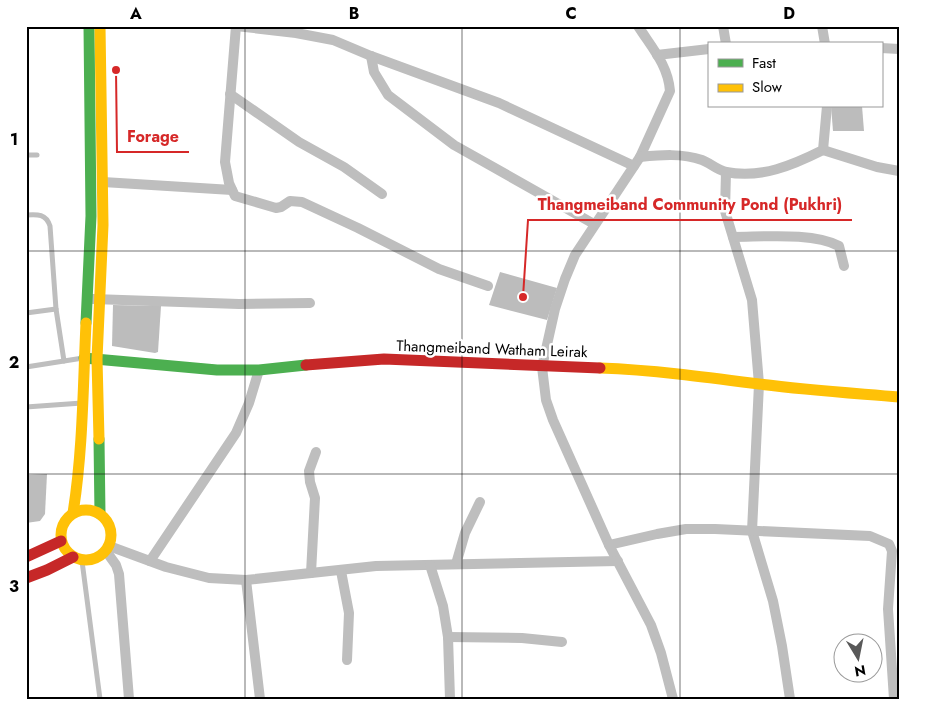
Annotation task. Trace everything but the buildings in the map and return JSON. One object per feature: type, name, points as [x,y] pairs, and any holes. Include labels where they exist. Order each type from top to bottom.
[{"type":"main road","points":[[73,513],[80,462],[91,216],[89,26]]},
{"type":"main road","points":[[100,26],[103,182],[101,299],[97,359],[100,514]]},
{"type":"main road","name":"Thangmeiband Watham Leirak","points":[[84,358],[200,369],[259,370],[331,362],[384,359],[542,367],[630,369],[899,397]]},
{"type":"main road","points":[[26,578],[77,559],[92,560],[101,556],[107,548],[111,537],[107,521],[100,514],[84,510],[73,513],[65,520],[61,530],[61,541],[65,551],[77,559]]},
{"type":"main road","points":[[26,557],[61,541]]},
{"type":"street","points":[[488,286],[439,269],[302,202],[295,200],[276,208],[235,196],[228,183],[225,162],[236,26],[316,36],[333,40],[371,56],[500,103],[634,166]]},
{"type":"street","points":[[638,26],[665,68],[670,92],[640,157],[575,255],[555,309],[542,367],[546,400],[553,420],[609,545],[651,625],[661,653],[673,699]]},
{"type":"street","points":[[723,26],[726,42]]},
{"type":"street","points":[[822,26],[825,42]]},
{"type":"street","points":[[882,48],[899,49]]},
{"type":"street","points":[[657,55],[708,49]]},
{"type":"street","points":[[371,56],[374,72],[388,95],[454,145],[594,224]]},
{"type":"street","points":[[230,94],[299,142],[344,167],[382,194]]},
{"type":"street","points":[[823,150],[827,108]]},
{"type":"street","points":[[640,157],[667,155],[692,157],[726,172],[763,172],[785,168],[823,150],[877,167],[899,171]]},
{"type":"street","points":[[726,172],[725,211],[752,300],[760,384],[752,531],[776,619],[790,699]]},
{"type":"street","points":[[103,182],[232,190]]},
{"type":"street","points":[[733,237],[787,236],[831,242],[840,246],[844,266]]},
{"type":"street","points":[[87,299],[239,304],[310,303]]},
{"type":"street","points":[[150,561],[236,433],[249,404],[259,370]]},
{"type":"street","points":[[311,573],[315,498],[309,471],[316,452]]},
{"type":"street","points":[[456,564],[465,533],[480,502]]},
{"type":"street","points":[[609,545],[686,529],[715,528],[870,536],[889,544],[892,550],[888,609],[894,699]]},
{"type":"street","points":[[107,548],[166,567],[209,578],[246,580],[376,566],[618,561]]},
{"type":"street","points":[[107,548],[119,574],[129,699]]},
{"type":"street","points":[[430,565],[443,606],[448,637],[450,699]]},
{"type":"street","points":[[340,571],[349,613],[347,660]]},
{"type":"street","points":[[246,580],[260,699]]},
{"type":"street","points":[[448,637],[522,638],[562,642]]},
{"type":"lane","points":[[26,155],[37,155]]},
{"type":"lane","points":[[26,215],[37,214],[44,216],[50,226],[56,309],[64,361]]},
{"type":"lane","points":[[26,313],[56,309]]},
{"type":"lane","points":[[26,367],[84,358]]},
{"type":"lane","points":[[26,407],[82,403]]},
{"type":"lane","points":[[77,559],[100,699]]},
{"type":"shaded area","points":[[831,108],[862,108],[864,131],[833,131]]},
{"type":"shaded area","points":[[500,272],[557,288],[547,320],[489,305]]},
{"type":"shaded area","points":[[113,305],[161,306],[158,352],[112,346]]},
{"type":"shaded area","points":[[47,474],[45,514],[40,521],[26,523],[26,475]]},
{"type":"traffic: fast","points":[[86,323],[91,216],[89,26]]},
{"type":"traffic: fast","points":[[84,358],[217,370],[259,370],[306,365]]},
{"type":"traffic: fast","points":[[99,439],[100,514]]},
{"type":"traffic: slow","points":[[99,439],[97,359],[103,225],[100,26]]},
{"type":"traffic: slow","points":[[73,513],[81,442],[86,323]]},
{"type":"traffic: slow","points":[[600,368],[660,372],[794,388],[899,397]]},
{"type":"traffic: slow","points":[[81,510],[91,510],[104,517],[111,530],[111,535],[111,540],[104,553],[91,560],[81,560],[72,556],[65,549],[61,540],[61,530],[65,521],[72,514],[81,510]]},
{"type":"traffic: jam","points":[[306,365],[384,359],[600,368]]},
{"type":"traffic: jam","points":[[26,557],[61,541]]},
{"type":"traffic: jam","points":[[26,578],[73,557]]},
{"type":"place","name":"Forage","points":[[116,70]]},
{"type":"place","name":"Thangmeiband Community Pond (Pukhri)","points":[[523,297]]}]
